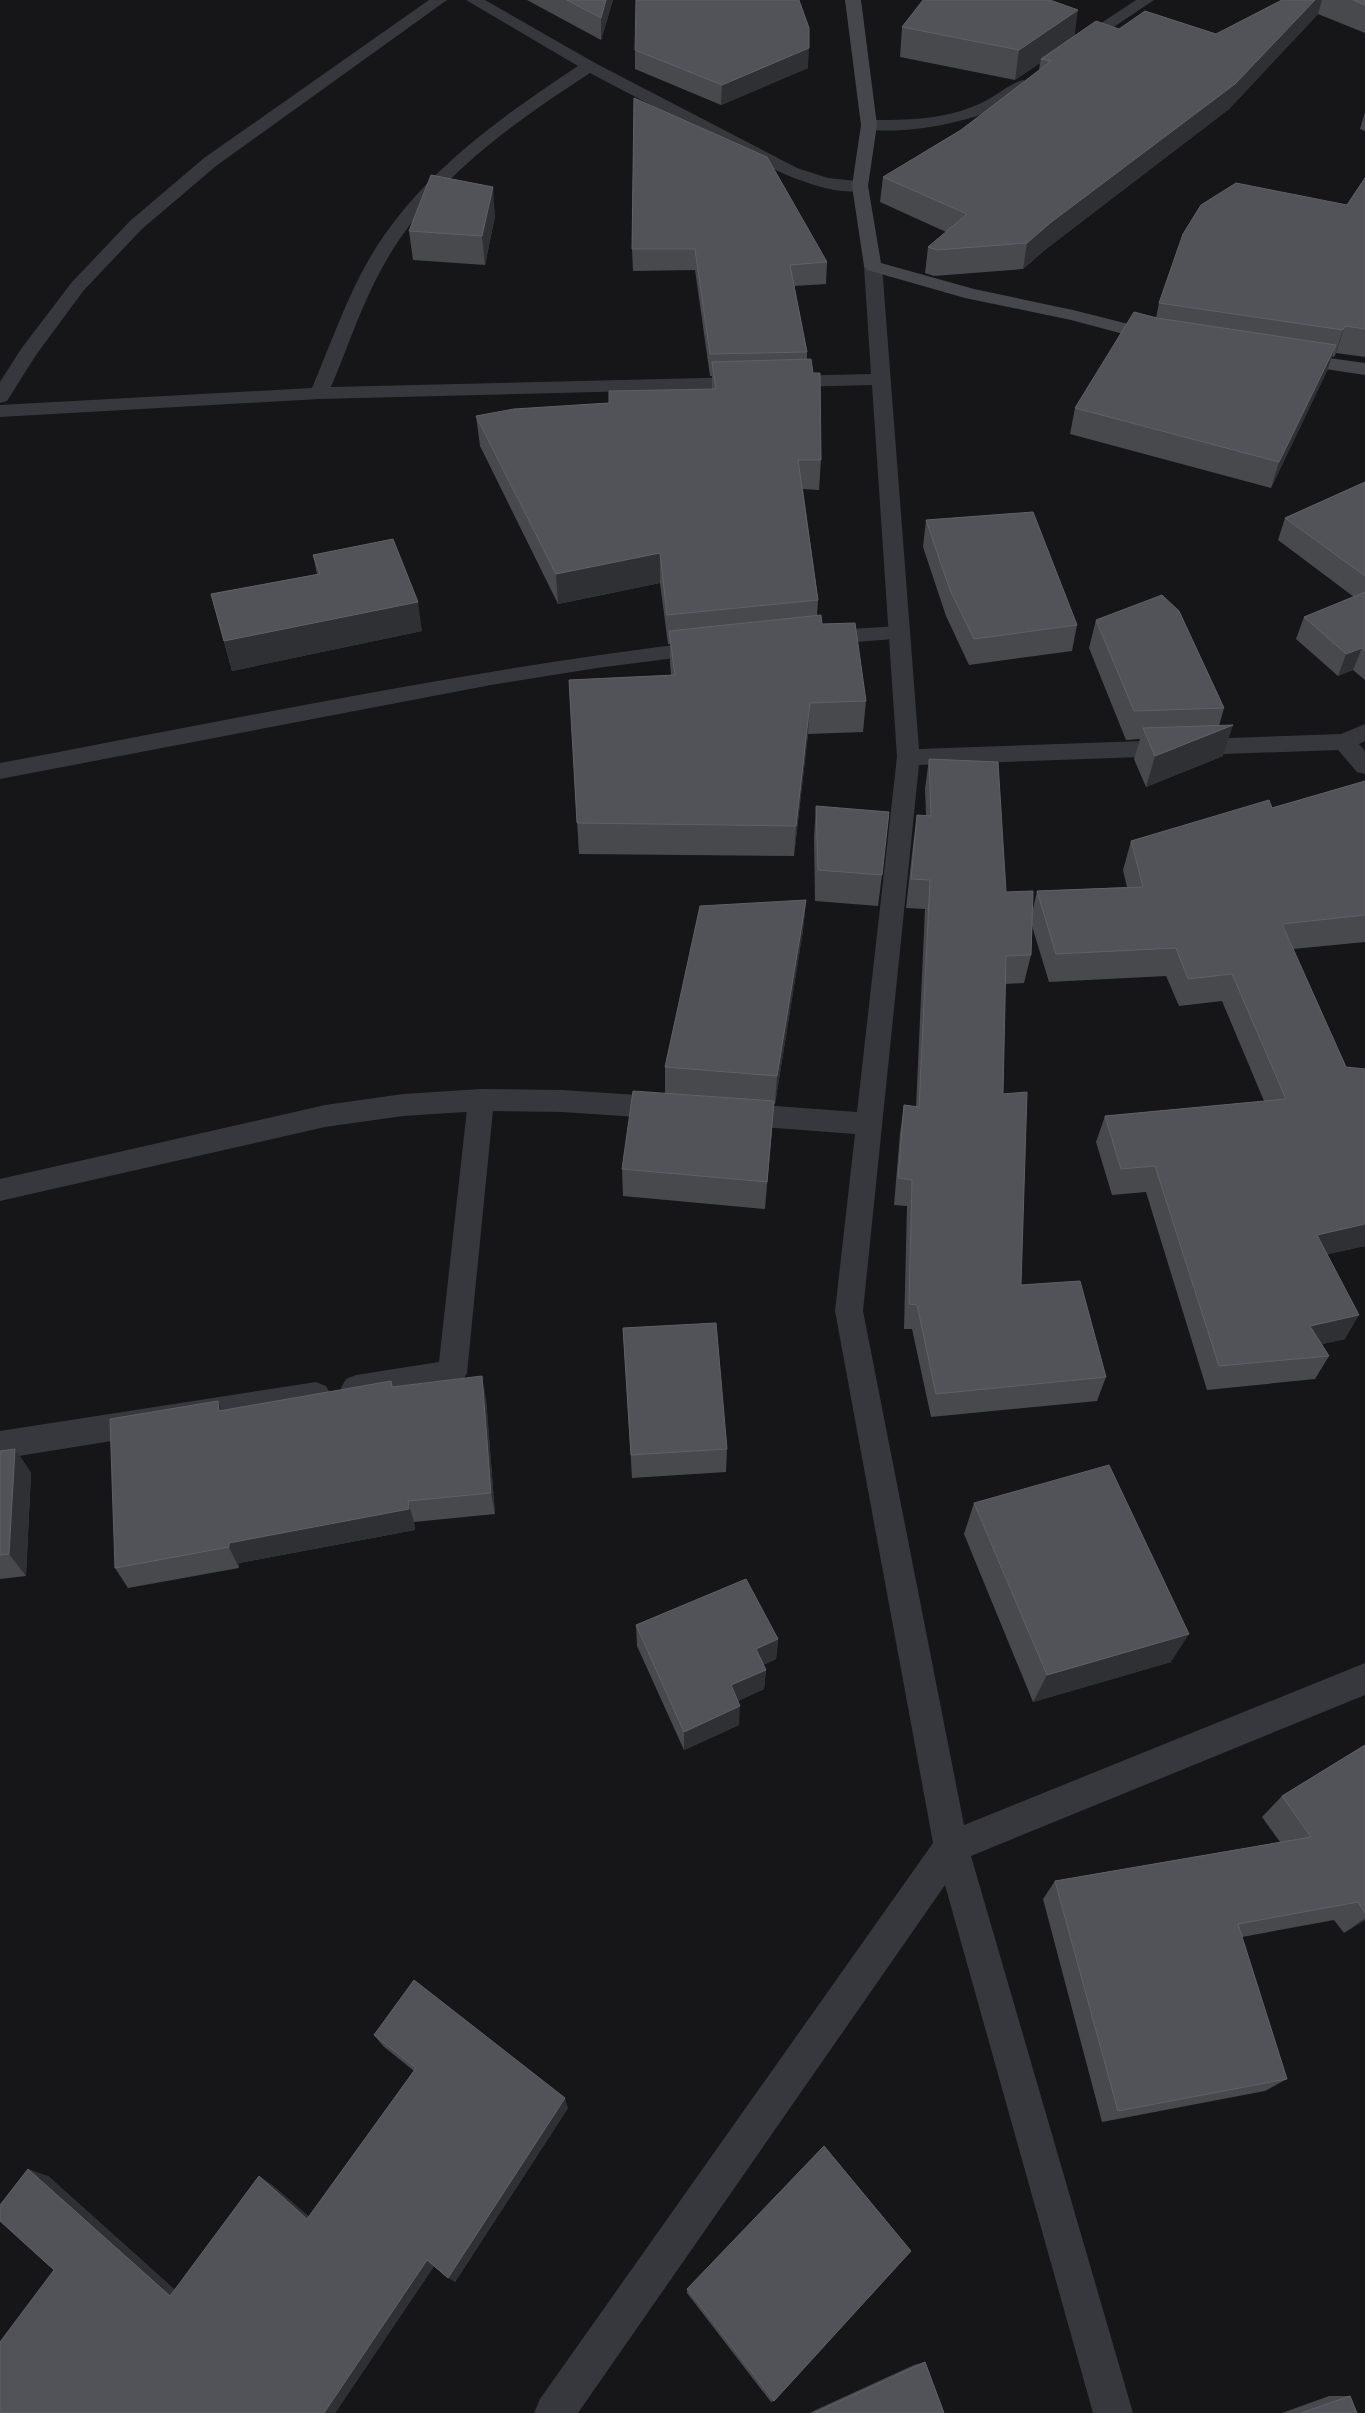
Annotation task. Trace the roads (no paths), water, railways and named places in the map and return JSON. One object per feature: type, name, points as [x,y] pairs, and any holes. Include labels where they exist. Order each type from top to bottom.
[{"type":"street","points":[[0,397],[28,353],[78,286],[136,225],[210,162],[439,0]]},
{"type":"street","points":[[474,0],[589,66],[791,172],[826,183],[860,186]]},
{"type":"street","points":[[853,0],[870,125],[860,186],[872,266],[908,757],[849,1311],[951,1848],[1113,2413]]},
{"type":"street","points":[[1063,55],[1146,0]]},
{"type":"street","points":[[319,393],[373,269],[411,212],[464,156],[497,128],[589,66]]},
{"type":"street","points":[[870,125],[910,126],[950,120],[981,111],[1000,101],[1032,78]]},
{"type":"street","points":[[872,266],[971,294],[1073,315],[1151,336],[1180,341]]},
{"type":"street","points":[[1278,356],[1365,369]]},
{"type":"street","points":[[0,411],[319,393],[880,379]]},
{"type":"street","points":[[801,639],[899,633]]},
{"type":"street","points":[[0,771],[491,678],[597,661],[722,646]]},
{"type":"street","points":[[908,757],[1344,742],[1365,732]]},
{"type":"street","points":[[1344,742],[1365,766]]},
{"type":"street","points":[[0,1190],[325,1116],[403,1105],[481,1100],[562,1101],[869,1124]]},
{"type":"street","points":[[0,1445],[452,1373],[481,1100]]},
{"type":"street","points":[[554,2413],[951,1848],[1365,1679]]}]
